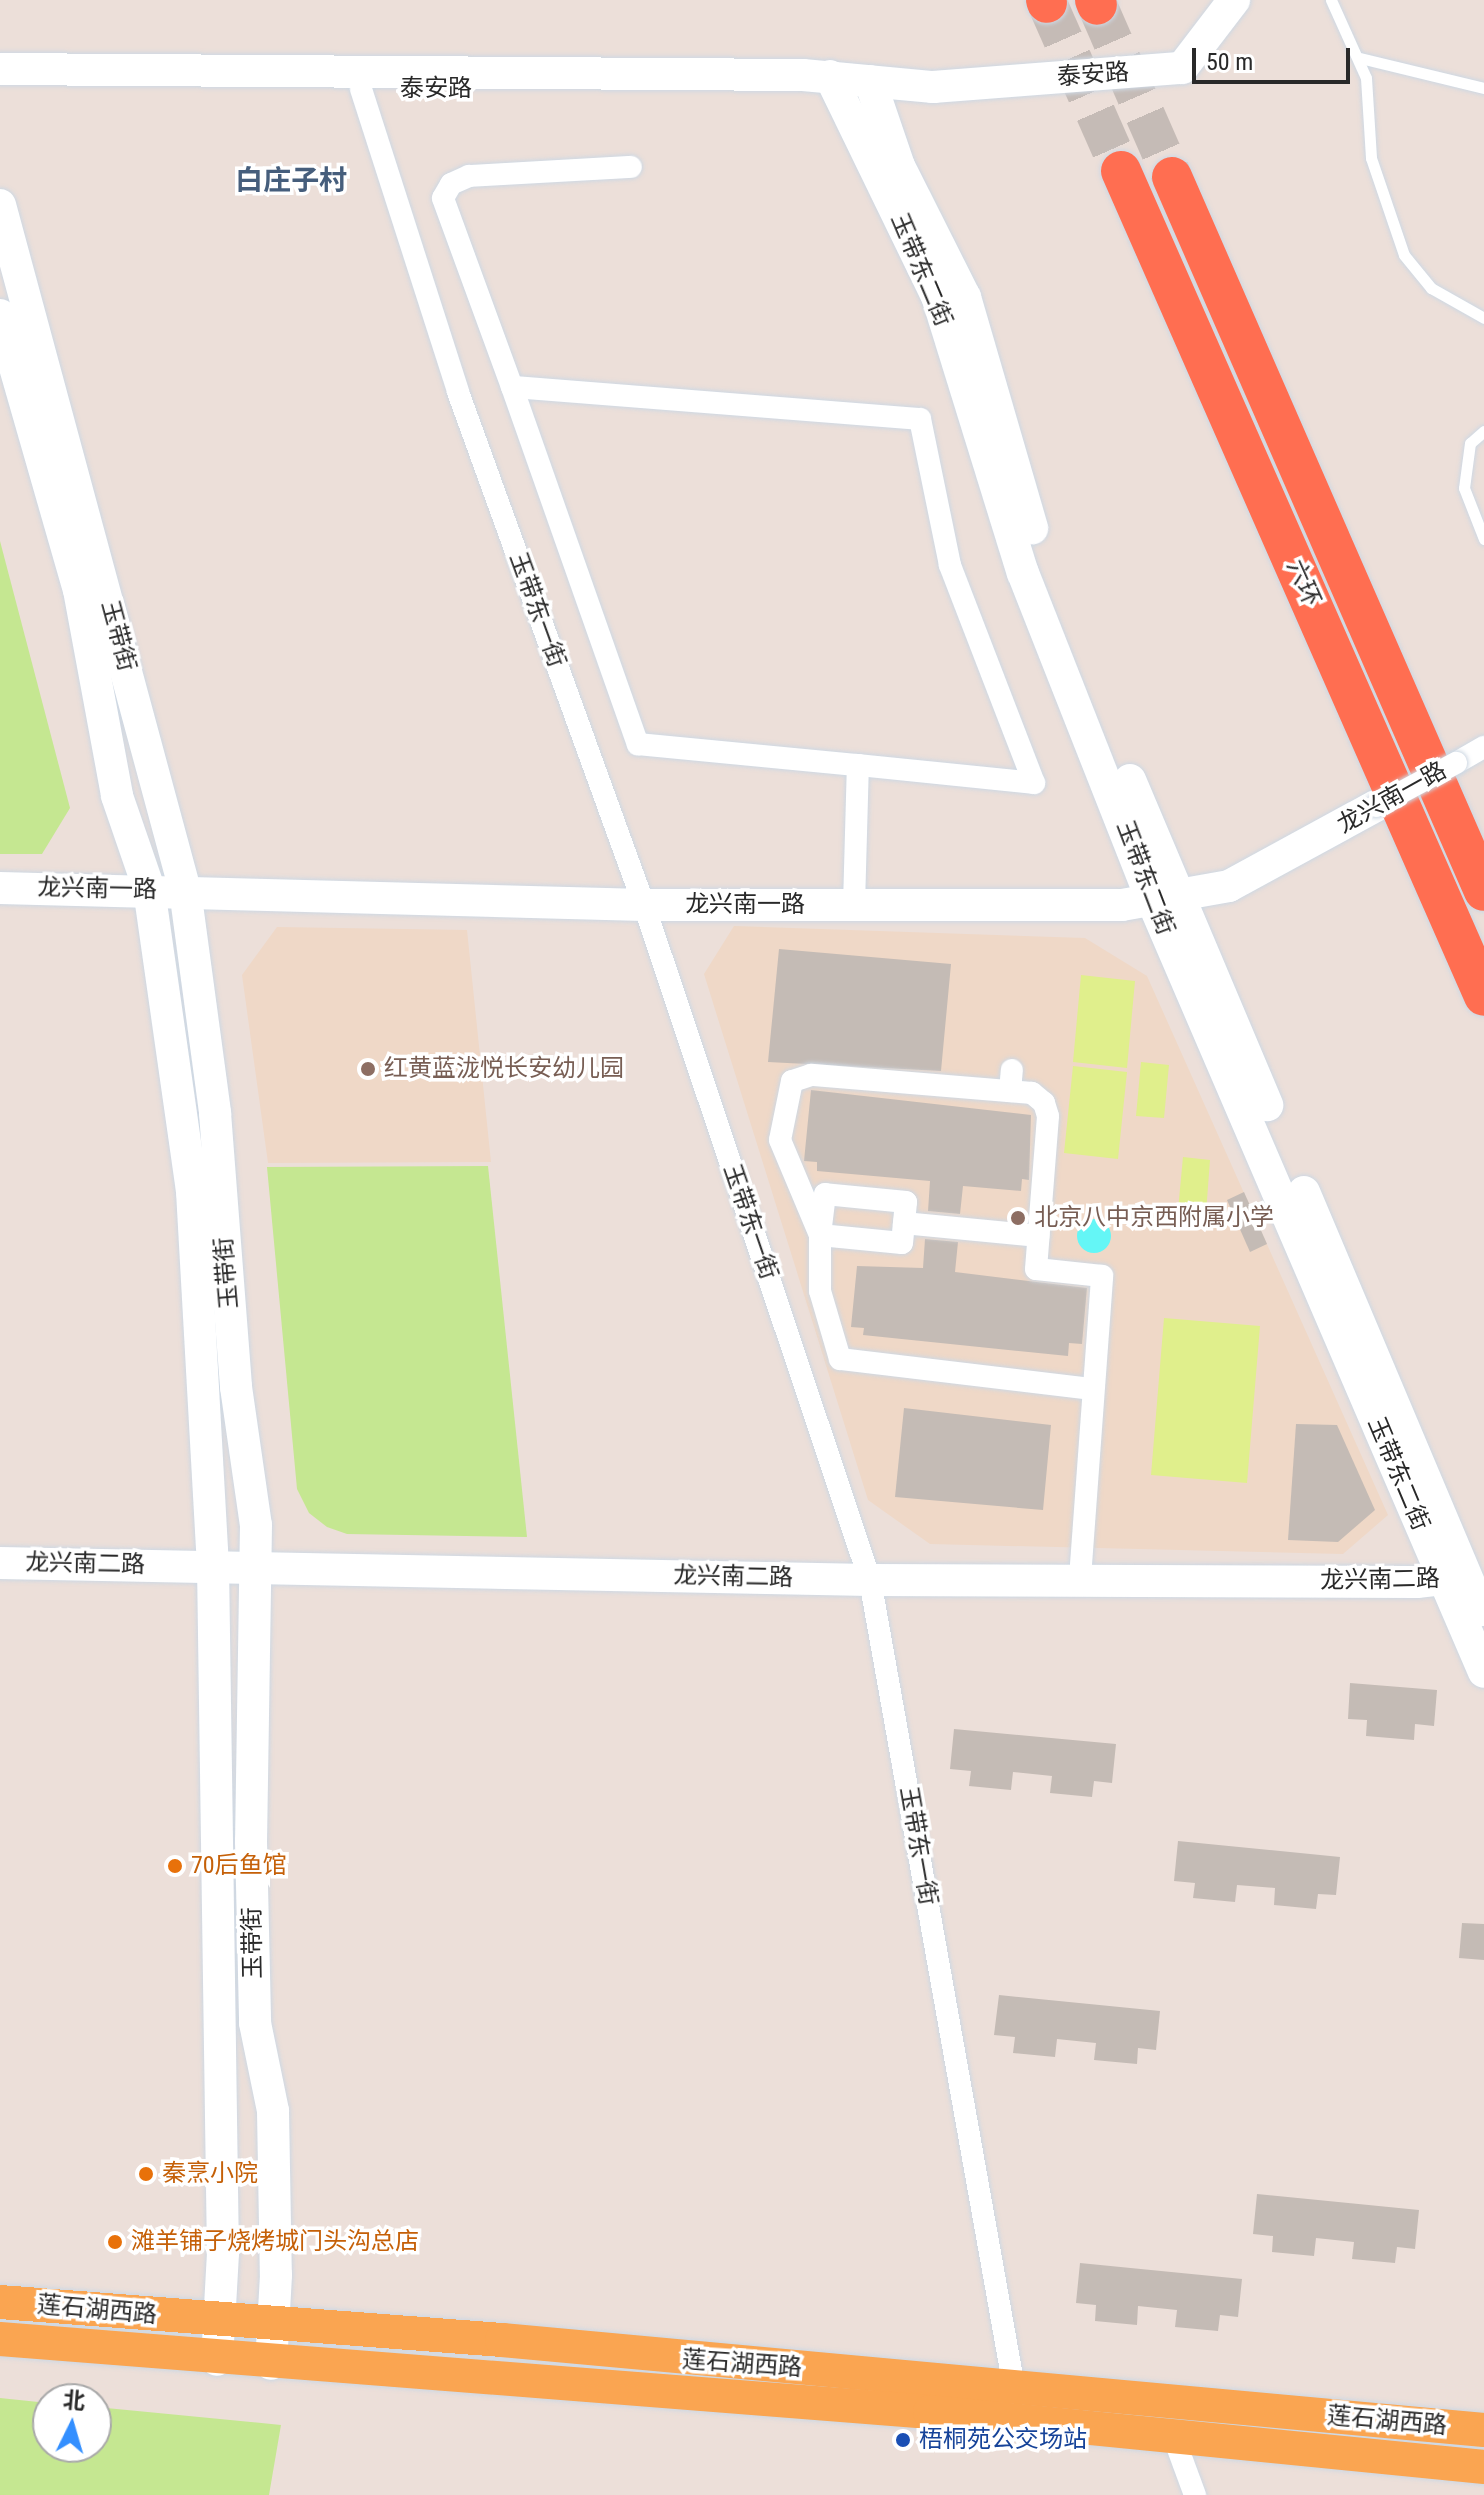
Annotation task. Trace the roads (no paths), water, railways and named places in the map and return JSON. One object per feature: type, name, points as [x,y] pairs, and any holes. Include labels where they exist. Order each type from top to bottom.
[{"type":"highway","name":"六环","points":[[1121,171],[1484,996]]},
{"type":"highway","name":"六环","points":[[1172,177],[1484,891]]},
{"type":"main road","name":"莲石湖西路","points":[[0,2302],[220,2318],[1484,2430]]},
{"type":"main road","name":"莲石湖西路","points":[[0,2339],[217,2360],[930,2412],[1484,2467]]},
{"type":"street","name":"泰安路","points":[[0,88],[361,89],[832,84],[870,81],[933,87],[1182,68],[1234,0]]},
{"type":"street","name":"泰安路","points":[[0,69],[832,84]]},
{"type":"street","name":"玉带东二街","points":[[870,81],[899,166],[965,297],[1042,565],[1165,900]]},
{"type":"street","name":"玉带东二街","points":[[832,84],[937,296],[1023,573],[1454,1578],[1484,1672]]},
{"type":"street","name":"玉带东一街","points":[[361,89],[458,392],[644,905],[870,1580],[1014,2388]]},
{"type":"street","points":[[512,387],[920,419],[950,565],[1034,783],[638,744],[443,198],[451,184],[469,176],[631,167]]},
{"type":"street","name":"玉带街","points":[[0,205],[185,890],[215,1113],[257,1567],[251,1853],[255,2023],[273,2111],[274,2323],[271,2364]]},
{"type":"street","name":"玉带街","points":[[0,315],[79,590],[117,796],[149,889],[192,1191],[213,1565],[220,2318],[217,2360]]},
{"type":"street","name":"龙兴南一路","points":[[0,888],[149,889],[644,905],[1122,905],[1165,900],[1229,886],[1484,747]]},
{"type":"street","points":[[854,905],[858,765]]},
{"type":"street","points":[[820,1235],[780,1140],[792,1081],[811,1075],[1011,1081],[1032,1093],[1048,1116],[1036,1269],[1102,1276],[1080,1578]]},
{"type":"street","points":[[820,1235],[902,1243],[906,1202],[825,1194],[820,1235],[820,1291],[846,1364],[1092,1389]]},
{"type":"street","points":[[904,1223],[1038,1236]]},
{"type":"street","name":"龙兴南二路","points":[[0,1563],[870,1580],[1454,1578]]},
{"type":"street","name":"玉带东二街","points":[[1454,1578],[1484,1618]]},
{"type":"street","points":[[1174,2438],[1195,2495]]},
{"type":"lane","points":[[1331,0],[1360,58],[1371,158],[1404,255],[1431,288],[1484,318]]},
{"type":"lane","points":[[1360,58],[1484,88]]},
{"type":"lane","points":[[1484,431],[1470,443],[1464,488],[1484,539]]},
{"type":"water","points":[[1094,1219],[1106,1224],[1111,1236],[1106,1248],[1094,1253],[1082,1248],[1077,1236],[1082,1224]]},
{"type":"tunnel","points":[[1047,3],[1121,171]]},
{"type":"tunnel","points":[[1097,5],[1172,177]]},
{"type":"place","name":"红黄蓝泷悦长安幼儿园","points":[[368,1069]]},
{"type":"place","name":"北京八中京西附属小学","points":[[1018,1218]]},
{"type":"place","name":"70后鱼馆","points":[[175,1866]]},
{"type":"place","name":"秦烹小院","points":[[146,2174]]},
{"type":"place","name":"滩羊铺子烧烤城门头沟总店","points":[[115,2242]]},
{"type":"place","name":"梧桐苑公交场站","points":[[903,2440]]},
{"type":"district","name":"白庄子村","points":[[291,181]]}]
